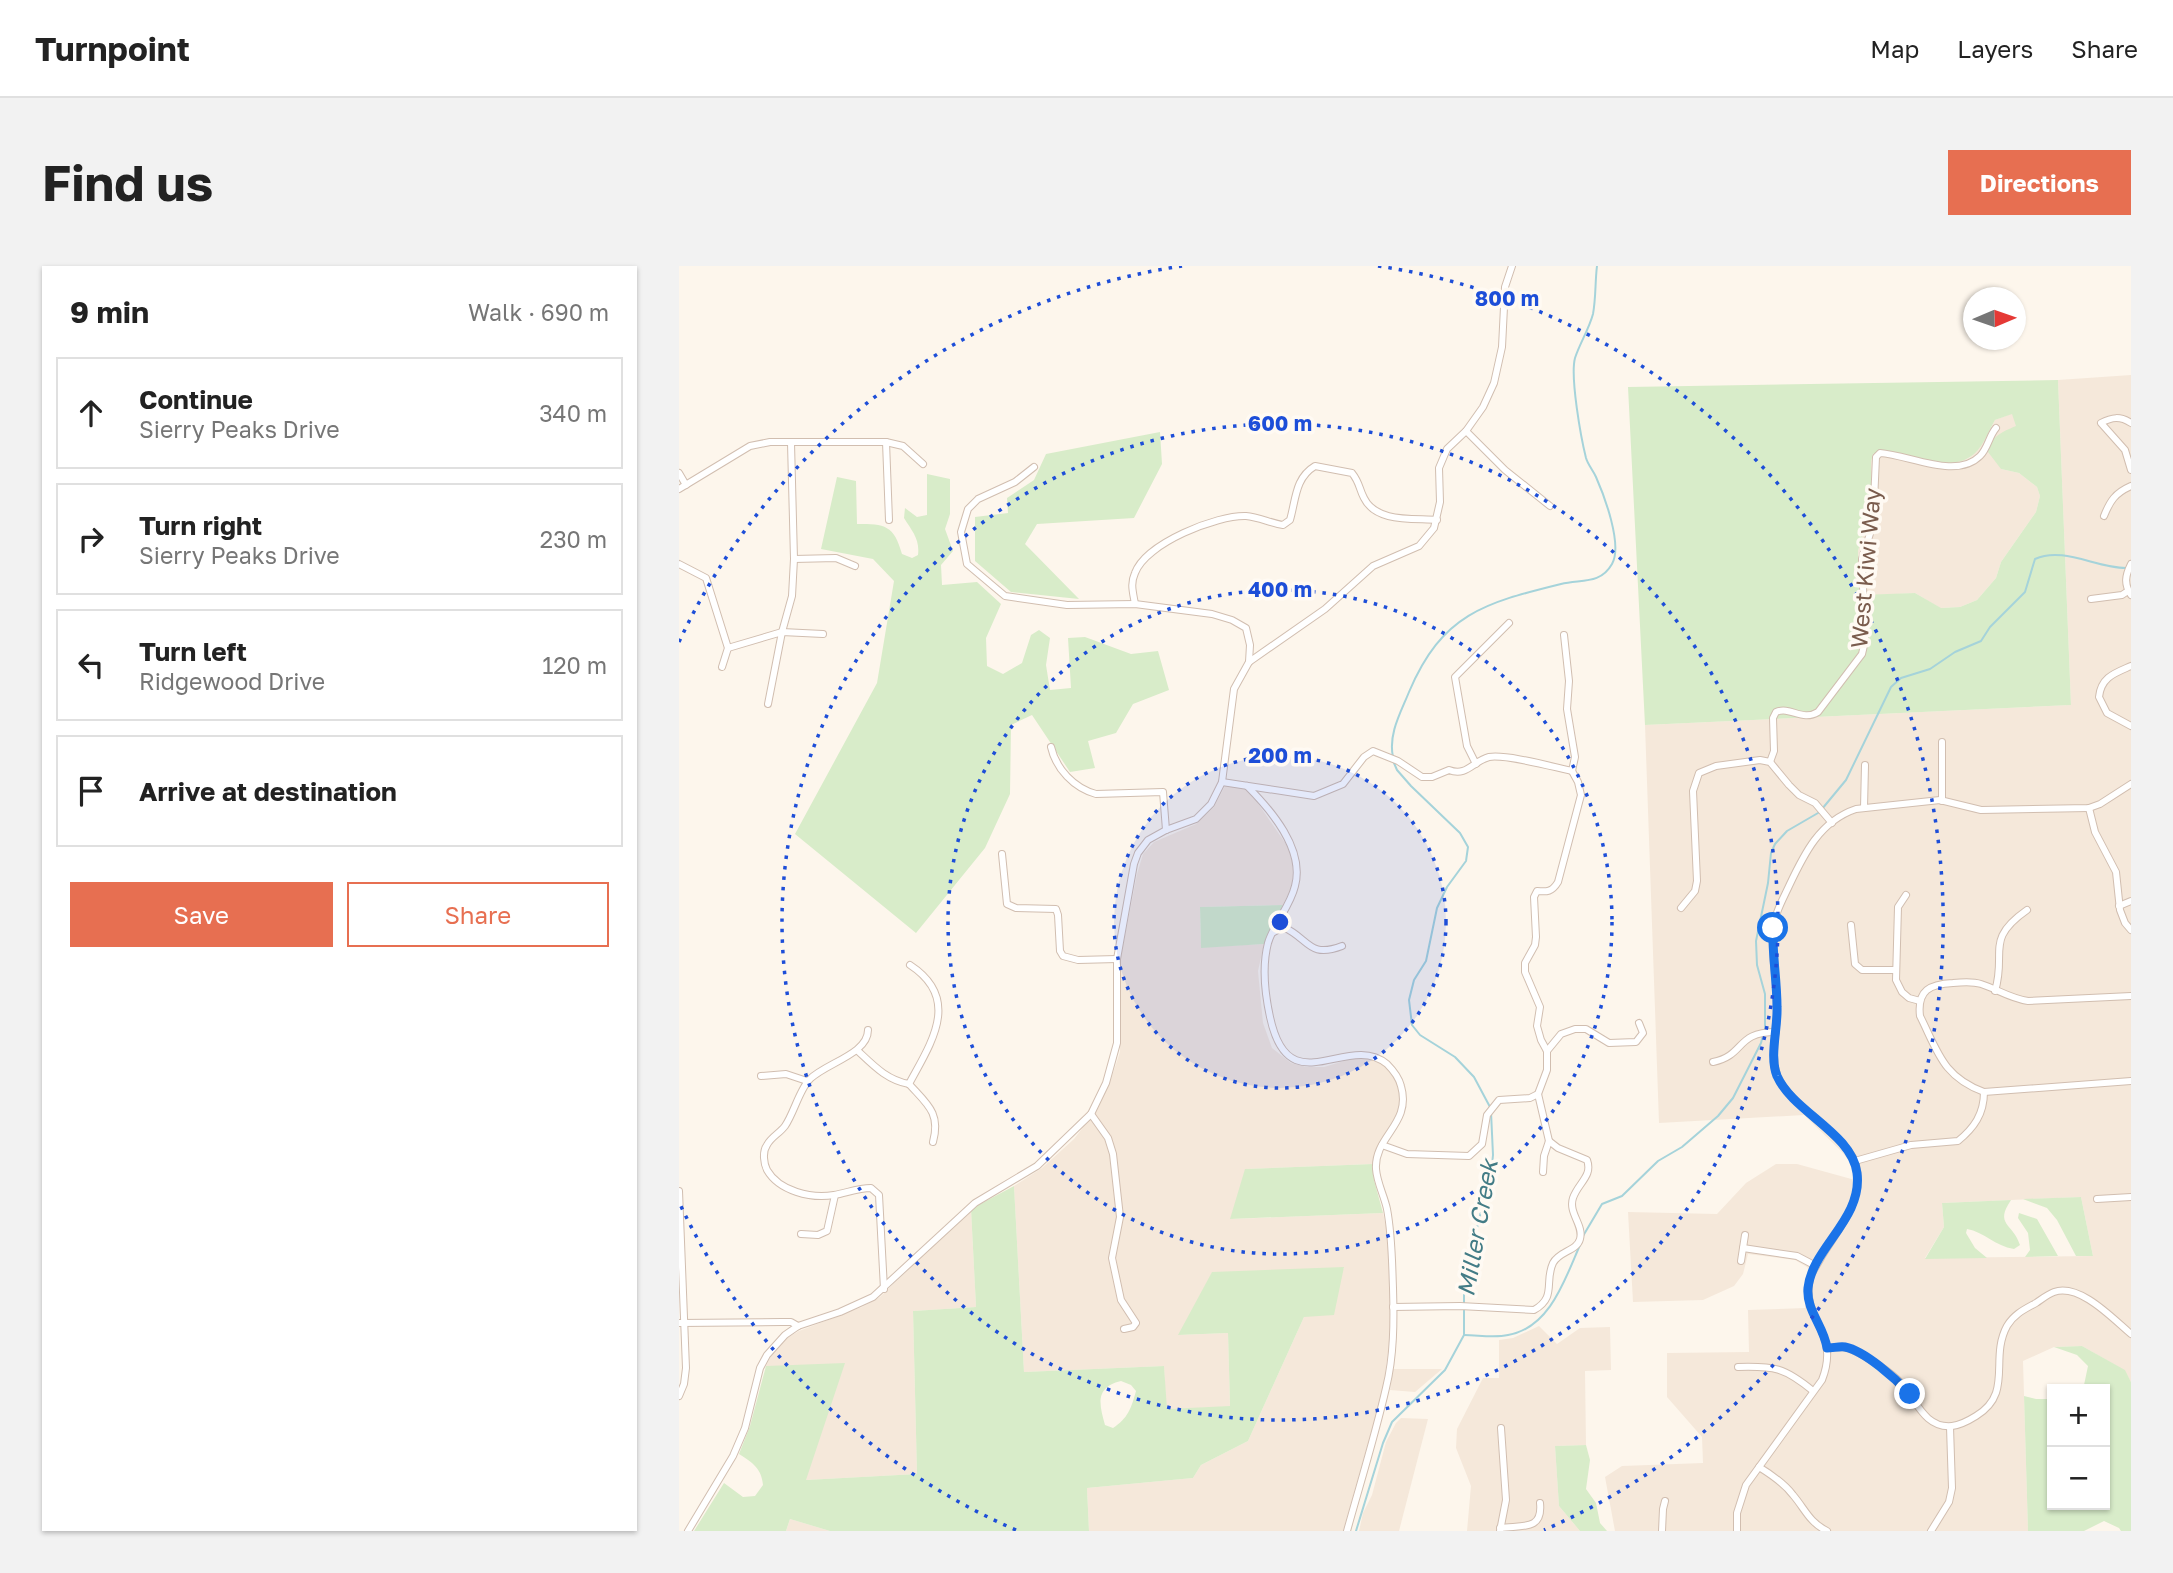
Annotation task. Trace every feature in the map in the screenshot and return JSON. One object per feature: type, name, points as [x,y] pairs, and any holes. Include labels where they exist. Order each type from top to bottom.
[{"type":"street","points":[[1249,662],[1325,609],[1373,566],[1419,546],[1434,528],[1440,502],[1439,468],[1447,449],[1466,431],[1483,407],[1494,383],[1502,348],[1505,286],[1512,266]]},
{"type":"street","points":[[2131,423],[2121,418],[2101,422],[2125,450],[2131,470]]},
{"type":"street","name":"West Kiwi Way","points":[[1770,762],[1774,751],[1773,718],[1776,712],[1788,710],[1804,716],[1818,712],[1862,654],[1865,641],[1862,559],[1873,524],[1876,457],[1880,453],[1896,454],[1949,468],[1962,466],[1982,455],[1996,428]]},
{"type":"street","points":[[1466,431],[1505,470],[1550,506]]},
{"type":"street","points":[[679,473],[682,487],[750,446],[770,442],[886,442],[903,446],[923,464]]},
{"type":"street","points":[[886,442],[889,520]]},
{"type":"street","points":[[768,704],[792,596],[794,559],[791,443]]},
{"type":"street","points":[[1135,604],[1131,585],[1136,569],[1159,546],[1175,536],[1234,517],[1248,516],[1283,525],[1290,520],[1300,481],[1305,472],[1315,466],[1352,473],[1361,484],[1363,498],[1378,512],[1388,516],[1437,520]]},
{"type":"street","points":[[688,1531],[733,1457],[745,1428],[760,1368],[767,1355],[785,1335],[798,1326],[857,1305],[884,1289],[975,1203],[1037,1166],[1091,1114],[1106,1083],[1117,1043],[1117,959],[1138,853],[1148,840],[1165,830],[1196,819],[1211,804],[1222,782],[1234,689],[1249,662],[1250,645],[1246,628],[1212,614],[1135,604],[1067,605],[1005,596],[967,564],[961,532],[968,509],[978,499],[1015,482],[1034,467]]},
{"type":"street","points":[[2104,516],[2112,499],[2131,486]]},
{"type":"street","points":[[794,559],[836,558],[855,566]]},
{"type":"street","points":[[679,564],[706,579],[728,648],[722,667]]},
{"type":"street","points":[[2091,599],[2130,593],[2125,583],[2131,564]]},
{"type":"street","points":[[1476,764],[1467,746],[1455,677],[1509,623]]},
{"type":"street","points":[[728,648],[782,632],[823,634]]},
{"type":"street","points":[[1543,1171],[1549,1141],[1538,1094],[1547,1070],[1547,1051],[1538,1027],[1540,1007],[1525,972],[1525,963],[1535,945],[1534,897],[1537,891],[1548,892],[1554,889],[1558,882],[1581,795],[1579,782],[1572,771],[1575,757],[1567,709],[1569,681],[1564,635]]},
{"type":"street","points":[[2131,666],[2110,675],[2104,681],[2099,697],[2107,713],[2131,726]]},
{"type":"street","points":[[1942,801],[1943,742]]},
{"type":"street","points":[[1051,747],[1062,771],[1089,792],[1163,792],[1165,830]]},
{"type":"street","points":[[1222,782],[1314,796],[1343,784],[1364,757],[1373,751],[1398,761],[1422,777],[1432,777],[1449,770],[1457,773],[1467,771],[1488,758],[1501,757],[1572,771]]},
{"type":"street","points":[[1681,908],[1695,891],[1697,881],[1693,791],[1699,773],[1716,766],[1761,760],[1770,762],[1789,785],[1815,803],[1832,823]]},
{"type":"street","points":[[1864,808],[1865,765]]},
{"type":"street","points":[[1737,1531],[1740,1498],[1822,1380],[1827,1368],[1827,1348],[1823,1331],[1813,1315],[1808,1288],[1816,1266],[1856,1200],[1859,1186],[1856,1161],[1847,1149],[1786,1091],[1774,1066],[1777,1008],[1772,948],[1777,911],[1806,849],[1815,837],[1845,813],[1864,808],[1942,801],[1981,810],[2089,808],[2131,785]]},
{"type":"street","points":[[1247,786],[1259,798],[1292,846],[1297,867],[1296,885],[1273,933],[1265,963],[1268,1008],[1275,1040],[1287,1055],[1306,1063],[1370,1055],[1387,1064],[1399,1079],[1404,1096],[1402,1114],[1382,1145],[1375,1167],[1389,1226],[1393,1307],[1387,1386],[1347,1531]]},
{"type":"street","points":[[2089,808],[2095,832],[2116,872],[2119,906],[2125,923],[2131,930]]},
{"type":"street","points":[[1002,854],[1007,904],[1016,908],[1056,909],[1060,951],[1063,956],[1078,960],[1117,959]]},
{"type":"street","points":[[1906,895],[1898,907],[1896,980],[1902,992],[1909,998],[1920,1001]]},
{"type":"street","points":[[2119,906],[2131,901]]},
{"type":"street","points":[[1995,991],[2000,974],[1997,956],[2000,940],[2013,920],[2027,910]]},
{"type":"street","points":[[1850,925],[1855,964],[1862,970],[1896,970]]},
{"type":"street","points":[[1273,933],[1283,927],[1291,930],[1319,951],[1342,946]]},
{"type":"street","points":[[909,1084],[935,1037],[940,1021],[939,1006],[933,990],[911,965]]},
{"type":"street","points":[[2131,996],[2028,1001],[2011,998],[1972,982],[1936,983],[1925,990],[1920,1001],[1920,1016],[1948,1071],[1969,1087],[1984,1092],[2131,1081]]},
{"type":"street","points":[[1547,1051],[1561,1034],[1575,1028],[1586,1029],[1609,1043],[1636,1042],[1643,1033],[1639,1023]]},
{"type":"street","points":[[868,1030],[868,1038],[858,1051],[825,1066],[807,1081],[796,1108],[784,1128],[767,1145],[764,1154],[765,1168],[786,1189],[807,1194],[835,1195],[871,1188],[879,1195],[884,1289]]},
{"type":"street","points":[[1713,1062],[1727,1059],[1751,1035],[1776,1032]]},
{"type":"street","points":[[858,1051],[875,1068],[898,1082],[909,1084],[930,1107],[936,1117],[937,1129],[933,1142]]},
{"type":"street","points":[[761,1076],[786,1074],[807,1081]]},
{"type":"street","points":[[1856,1161],[1911,1145],[1958,1141],[1978,1121],[1984,1103],[1984,1092]]},
{"type":"street","points":[[1382,1145],[1407,1154],[1469,1156],[1482,1144],[1487,1115],[1499,1100],[1530,1098],[1538,1094]]},
{"type":"street","points":[[1091,1114],[1108,1138],[1113,1154],[1120,1217],[1112,1258],[1121,1300],[1136,1323],[1133,1327],[1124,1329]]},
{"type":"street","points":[[1393,1307],[1459,1306],[1534,1310],[1543,1305],[1548,1296],[1552,1266],[1556,1258],[1575,1247],[1580,1240],[1581,1231],[1575,1218],[1573,1199],[1589,1174],[1590,1166],[1587,1160],[1558,1148],[1549,1141]]},
{"type":"street","points":[[679,1191],[682,1323],[686,1368],[679,1396]]},
{"type":"street","points":[[801,1234],[818,1235],[827,1231],[835,1195]]},
{"type":"street","points":[[2097,1199],[2131,1197]]},
{"type":"street","points":[[1741,1261],[1745,1235]]},
{"type":"street","points":[[1743,1248],[1797,1256],[1816,1266]]},
{"type":"street","points":[[1827,1348],[1845,1347],[1859,1353],[1896,1379],[1930,1421],[1950,1427],[1965,1423],[1988,1409],[1999,1389],[1999,1347],[2008,1324],[2017,1314],[2056,1291],[2071,1291],[2083,1295],[2131,1334]]},
{"type":"street","points":[[682,1323],[792,1322],[798,1326]]},
{"type":"street","points":[[1738,1367],[1772,1366],[1797,1377],[1813,1391]]},
{"type":"street","points":[[1931,1531],[1949,1502],[1952,1488],[1950,1427]]},
{"type":"street","points":[[1501,1428],[1506,1500],[1500,1529],[1531,1526],[1536,1523],[1541,1512],[1540,1503]]},
{"type":"street","points":[[1759,1467],[1778,1479],[1794,1495],[1807,1517],[1826,1531]]},
{"type":"street","points":[[1662,1531],[1665,1501]]},
{"type":"shaded area","points":[[2131,375],[2131,1382],[2124,1370],[2082,1346],[2054,1347],[2023,1361],[2028,1531],[1615,1531],[1605,1477],[1622,1466],[1703,1463],[1702,1437],[1667,1397],[1667,1353],[1749,1352],[1748,1310],[1805,1308],[1810,1272],[1795,1260],[1748,1254],[1743,1274],[1734,1286],[1703,1300],[1633,1302],[1628,1212],[1717,1214],[1746,1183],[1776,1164],[1797,1164],[1855,1180],[1851,1163],[1804,1115],[1659,1123],[1645,725],[2071,705],[2058,380]],"holes":[[[2081,1197],[2093,1256],[1925,1258],[1944,1227],[1942,1203]]]},
{"type":"shaded area","points":[[2013,413],[2017,426],[2001,469],[2019,473],[2037,487],[2040,496],[2036,512],[2001,562],[1996,578],[1977,600],[1960,607],[1940,608],[1915,593],[1860,596],[1858,551],[1871,507],[1873,454],[1881,450],[1950,463],[1969,458],[1979,448],[1995,420]]},
{"type":"shaded area","points":[[1225,786],[1243,788],[1253,796],[1288,847],[1293,865],[1292,886],[1283,905],[1200,907],[1201,947],[1264,944],[1258,971],[1263,1023],[1272,1048],[1291,1063],[1307,1067],[1324,1067],[1367,1057],[1383,1064],[1395,1076],[1400,1096],[1399,1115],[1378,1146],[1373,1164],[1246,1169],[1231,1219],[1383,1213],[1387,1231],[1391,1296],[1390,1336],[1383,1391],[1343,1531],[1089,1531],[1087,1488],[1193,1478],[1201,1465],[1248,1441],[1304,1317],[1344,1268],[1212,1273],[1179,1335],[1228,1333],[1230,1407],[1166,1409],[1164,1366],[1024,1372],[1014,1186],[1042,1168],[1074,1139],[1098,1108],[1110,1082],[1120,1052],[1120,961],[1143,854],[1154,842],[1196,824],[1214,807]]},
{"type":"shaded area","points":[[971,1209],[976,1307],[913,1311],[917,1474],[806,1480],[766,1366],[772,1354],[785,1339],[799,1331],[862,1307],[880,1297]]},
{"type":"shaded area","points":[[1539,1326],[1557,1344],[1580,1328],[1610,1327],[1611,1370],[1585,1371],[1586,1445],[1555,1446],[1559,1506],[1580,1531],[1467,1531],[1471,1486],[1456,1448],[1457,1429],[1483,1378],[1499,1378],[1499,1340],[1513,1338]]},
{"type":"shaded area","points":[[1393,1369],[1442,1369],[1415,1392],[1390,1390]]},
{"type":"shaded area","points":[[1401,1418],[1428,1419],[1399,1531],[1359,1531],[1386,1442]]},
{"type":"shaded area","points":[[790,1519],[830,1531],[786,1531]]},
{"type":"green space","points":[[2058,380],[2071,705],[1645,725],[1628,387]],"holes":[[[2012,414],[2016,426],[1994,438],[1988,452],[2001,469],[2019,473],[2037,487],[2040,496],[2036,512],[2001,562],[1996,578],[1977,600],[1960,607],[1941,608],[1915,593],[1860,595],[1858,551],[1871,507],[1873,454],[1881,450],[1938,463],[1960,461],[1978,450],[1995,420]]]},
{"type":"green space","points":[[1160,432],[1162,464],[1134,518],[1037,524],[1025,544],[1079,599],[1011,592],[975,561],[975,517],[1008,513],[1007,498],[1034,480],[1046,454]]},
{"type":"green space","points":[[927,474],[950,479],[950,514],[945,529],[953,551],[941,565],[942,585],[977,582],[1001,604],[986,638],[987,666],[1003,674],[1022,663],[1031,635],[1039,630],[1050,638],[1046,665],[1050,690],[1071,688],[1068,638],[1085,637],[1131,654],[1158,651],[1169,690],[1133,704],[1116,733],[1088,741],[1095,768],[1070,772],[1032,715],[1011,725],[1010,794],[985,848],[916,933],[795,834],[877,683],[894,581],[873,559],[821,549],[837,477],[856,481],[857,524],[887,528],[896,537],[902,554],[912,558],[918,555],[918,544],[904,518],[905,508],[917,517],[927,515]]},
{"type":"green space","points":[[1283,905],[1264,944],[1201,948],[1200,907]]},
{"type":"green space","points":[[1373,1164],[1374,1180],[1383,1213],[1230,1219],[1245,1169]]},
{"type":"green space","points":[[1014,1186],[1024,1372],[1164,1366],[1167,1409],[1230,1406],[1228,1333],[1178,1335],[1212,1272],[1344,1267],[1334,1315],[1304,1317],[1248,1441],[1201,1465],[1193,1478],[1087,1488],[1089,1531],[830,1531],[790,1519],[786,1531],[694,1531],[724,1483],[743,1497],[755,1496],[763,1485],[755,1466],[739,1454],[750,1426],[766,1366],[845,1363],[806,1480],[917,1474],[913,1311],[976,1307],[971,1209]],"holes":[[[1121,1381],[1131,1385],[1136,1391],[1128,1412],[1113,1428],[1105,1425],[1101,1410],[1103,1392],[1107,1387]]]},
{"type":"green space","points":[[2081,1197],[2093,1256],[2076,1256],[2057,1220],[2047,1208],[2023,1199]]},
{"type":"green space","points":[[2011,1200],[2004,1214],[2005,1219],[2020,1245],[2014,1249],[2007,1247],[1967,1229],[1966,1233],[1975,1248],[1987,1258],[1925,1259],[1944,1227],[1942,1203]]},
{"type":"green space","points":[[2019,1213],[2037,1219],[2058,1256],[2025,1257],[2030,1250],[2028,1233],[2018,1218]]},
{"type":"green space","points":[[2082,1346],[2125,1370],[2131,1382],[2131,1531],[2121,1531],[2104,1521],[2084,1531],[2028,1531],[2024,1396],[2047,1399],[2047,1510],[2110,1510],[2110,1384],[2084,1384],[2088,1366],[2077,1355],[2054,1347]]},
{"type":"green space","points":[[1586,1445],[1590,1460],[1586,1489],[1596,1503],[1600,1523],[1607,1531],[1580,1531],[1559,1506],[1555,1446]]},
{"type":"waterway","name":"Miller Creek","points":[[1393,757],[1392,740],[1409,692],[1422,666],[1451,629],[1488,606],[1534,591],[1596,578],[1612,564],[1615,556],[1614,533],[1596,477],[1586,458],[1574,379],[1575,358],[1593,314],[1597,266]]},
{"type":"waterway","points":[[1822,809],[1846,780],[1891,687],[1901,678],[1930,669],[1955,652],[1981,641],[1990,627],[2025,592],[2035,559],[2068,556],[2126,568]]},
{"type":"waterway","name":"Miller Creek","points":[[1394,763],[1411,786],[1460,833],[1468,847],[1466,861],[1447,887],[1437,908],[1426,961],[1414,980],[1409,1000],[1412,1025],[1420,1035],[1455,1057],[1474,1077],[1490,1107]]},
{"type":"waterway","points":[[1765,1030],[1765,994],[1757,965],[1756,941],[1771,853],[1787,831],[1818,813]]},
{"type":"waterway","points":[[1583,1236],[1602,1204],[1622,1196],[1658,1161],[1682,1147],[1718,1116],[1733,1098],[1763,1035]]},
{"type":"waterway","name":"Miller Creek","points":[[1356,1531],[1392,1422],[1445,1370],[1464,1335],[1464,1283],[1482,1207],[1483,1182],[1492,1165],[1491,1112]]},
{"type":"waterway","points":[[1464,1335],[1508,1335],[1523,1331],[1535,1323],[1562,1287],[1580,1245]]},
{"type":"route","points":[[1773,928],[1777,1008],[1774,1066],[1786,1091],[1847,1149],[1856,1161],[1859,1186],[1856,1200],[1812,1274],[1808,1288],[1809,1302],[1823,1331],[1827,1348],[1845,1347],[1859,1353],[1896,1379],[1910,1394]]}]
